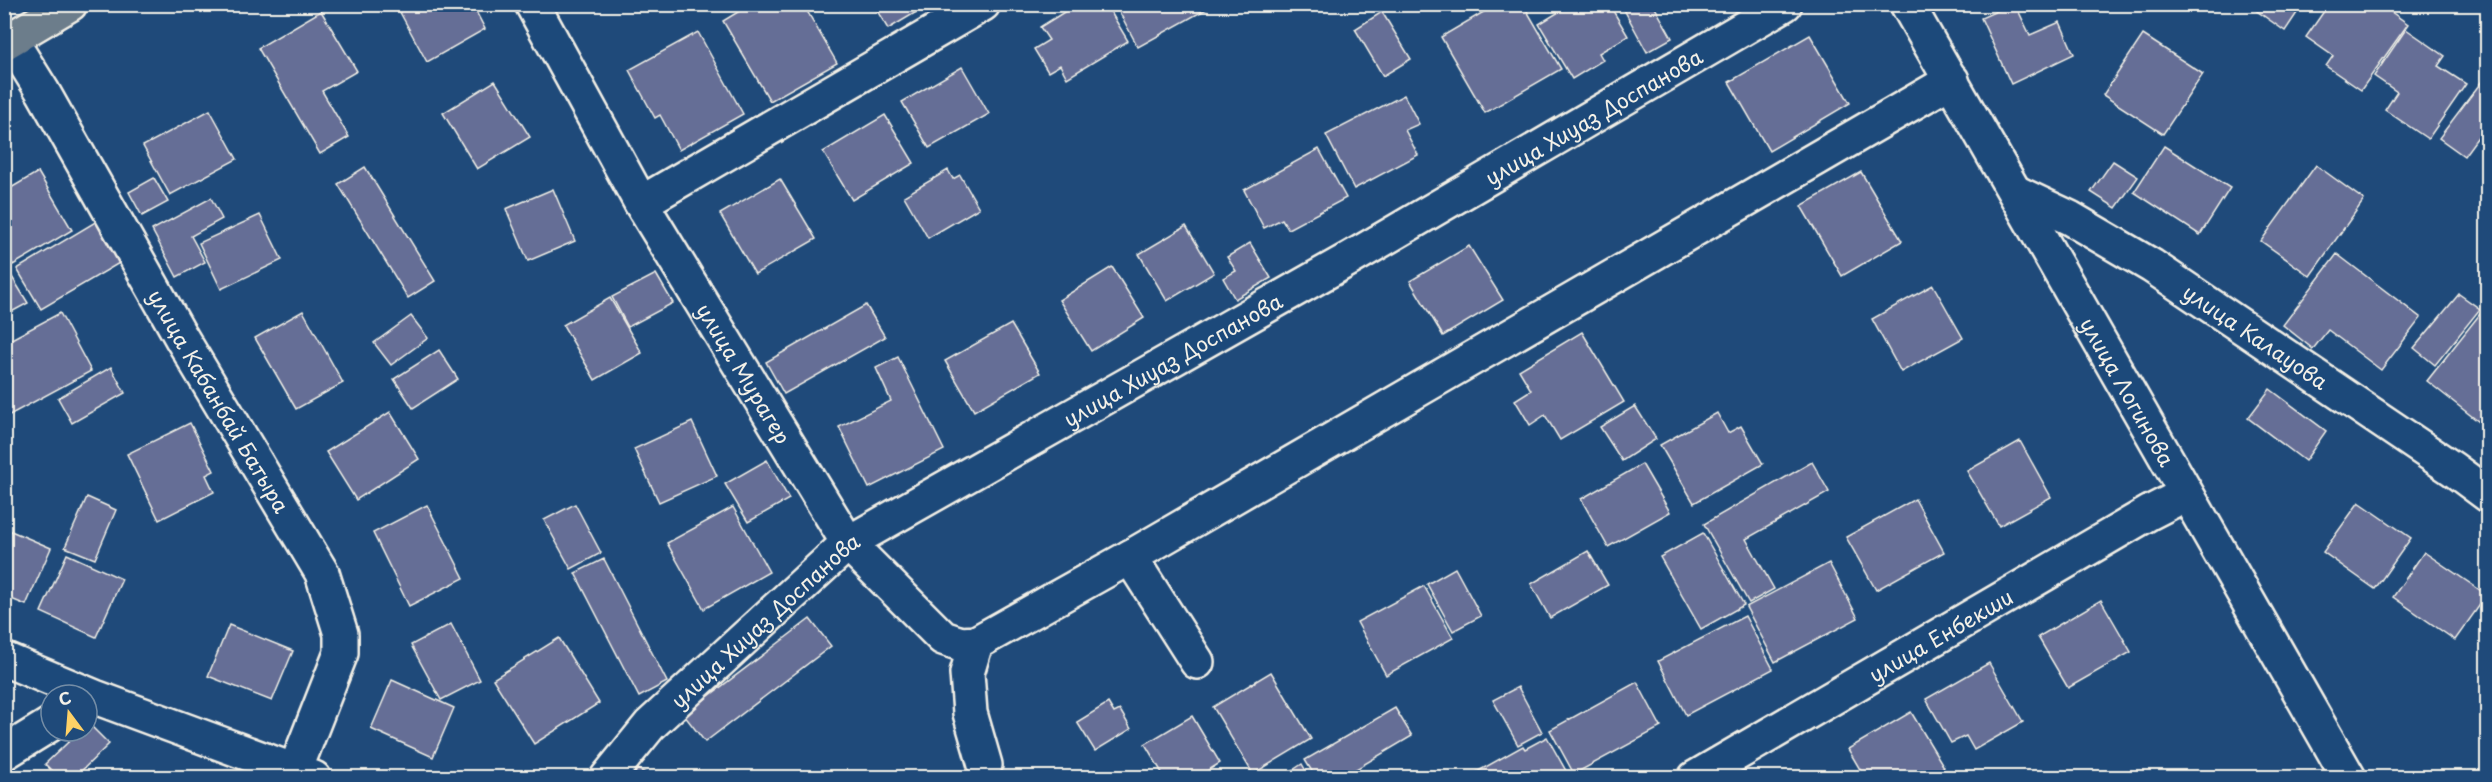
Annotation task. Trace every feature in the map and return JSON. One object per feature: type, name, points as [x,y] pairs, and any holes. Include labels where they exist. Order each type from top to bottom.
[{"type":"main road","points":[[7,41],[70,4]]},
{"type":"street","name":"улица Мурагер","points":[[532,4],[641,203],[848,543],[943,638],[961,644],[976,643]]},
{"type":"street","points":[[641,203],[982,4]]},
{"type":"street","name":"улица Хиуаз Доспанова","points":[[607,777],[650,725],[848,543],[1351,258],[1785,4]]},
{"type":"street","name":"улица Логинова","points":[[1907,4],[2349,777]]},
{"type":"street","name":"улица Кабанбай Батыра","points":[[7,41],[49,102],[181,337],[322,573],[341,634],[341,653],[301,775]]},
{"type":"street","points":[[985,765],[970,713],[967,673],[976,643],[1130,557],[1952,80]]},
{"type":"street","name":"улица Калауова","points":[[2017,193],[2070,218],[2152,267],[2443,462],[2487,495]]},
{"type":"street","name":"улица Енбекши","points":[[1695,777],[2149,513],[2186,494]]},
{"type":"street","points":[[1130,557],[1197,662]]},
{"type":"street","points":[[4,659],[55,683]]},
{"type":"street","points":[[99,703],[301,775]]},
{"type":"street","points":[[4,753],[39,731]]},
{"type":"building","points":[[397,4],[472,4],[485,29],[427,62]]},
{"type":"building","points":[[751,4],[803,4],[837,63],[770,101],[723,21]]},
{"type":"building","points":[[873,4],[930,4],[888,29]]},
{"type":"building","points":[[1077,4],[1106,4],[1128,41],[1067,78],[1060,65],[1048,72],[1034,49],[1049,40],[1040,27]]},
{"type":"building","points":[[1115,4],[1211,4],[1212,6],[1138,47]]},
{"type":"building","points":[[1497,4],[1523,4],[1561,69],[1485,113],[1441,37]]},
{"type":"building","points":[[1572,4],[1609,4],[1628,36],[1599,53],[1603,60],[1572,79],[1539,24]]},
{"type":"building","points":[[1621,4],[1653,4],[1672,38],[1647,52]]},
{"type":"building","points":[[2015,4],[2030,35],[2060,22],[2074,54],[2011,84],[1981,18]]},
{"type":"building","points":[[2247,4],[2303,4],[2285,31]]},
{"type":"building","points":[[2329,4],[2380,4],[2408,24],[2361,90],[2326,66],[2333,56],[2306,37]]},
{"type":"building","points":[[321,11],[357,71],[322,91],[349,137],[320,154],[258,48]]},
{"type":"building","points":[[1382,12],[1411,59],[1383,76],[1355,29]]},
{"type":"building","points":[[2406,29],[2445,56],[2438,66],[2466,84],[2428,139],[2385,110],[2397,92],[2374,76]]},
{"type":"building","points":[[698,32],[743,114],[679,150],[660,115],[655,118],[629,70]]},
{"type":"building","points":[[1810,35],[1850,103],[1769,151],[1729,82]]},
{"type":"building","points":[[2143,35],[2203,74],[2163,134],[2103,95]]},
{"type":"building","points":[[962,67],[989,114],[929,148],[902,102]]},
{"type":"building","points":[[2488,73],[2488,123],[2464,156],[2439,138]]},
{"type":"building","points":[[495,81],[530,137],[477,169],[443,113]]},
{"type":"building","points":[[1404,95],[1419,124],[1405,130],[1418,155],[1354,189],[1326,135]]},
{"type":"building","points":[[210,110],[237,159],[170,195],[143,146]]},
{"type":"building","points":[[885,115],[914,163],[852,200],[823,152]]},
{"type":"building","points":[[2164,146],[2230,188],[2200,235],[2134,192]]},
{"type":"building","points":[[1319,149],[1346,198],[1288,229],[1282,219],[1264,228],[1244,190]]},
{"type":"building","points":[[2113,161],[2138,177],[2116,208],[2091,192]]},
{"type":"building","points":[[2316,165],[2364,200],[2310,276],[2261,241]]},
{"type":"building","points":[[365,167],[435,281],[408,298],[338,184]]},
{"type":"building","points":[[948,170],[953,179],[960,175],[979,208],[928,238],[904,196]]},
{"type":"building","points":[[38,172],[72,230],[13,265],[4,250],[4,192]]},
{"type":"building","points":[[1861,172],[1902,241],[1842,276],[1801,206]]},
{"type":"building","points":[[154,178],[168,202],[142,216],[129,192]]},
{"type":"building","points":[[780,179],[816,239],[755,274],[720,214]]},
{"type":"building","points":[[553,189],[575,241],[528,261],[506,209]]},
{"type":"building","points":[[211,198],[222,219],[191,236],[205,262],[177,277],[152,230]]},
{"type":"building","points":[[260,215],[282,260],[221,289],[199,243]]},
{"type":"building","points":[[97,221],[121,262],[41,309],[17,269]]},
{"type":"building","points":[[1186,226],[1214,273],[1167,301],[1139,254]]},
{"type":"building","points":[[1250,243],[1271,278],[1235,299],[1223,278],[1236,271],[1227,257]]},
{"type":"building","points":[[1469,246],[1503,300],[1443,336],[1410,281]]},
{"type":"building","points":[[2337,254],[2421,318],[2381,370],[2328,330],[2313,349],[2283,325]]},
{"type":"building","points":[[4,264],[28,303],[4,316]]},
{"type":"building","points":[[1112,267],[1144,318],[1091,351],[1059,300]]},
{"type":"building","points":[[656,274],[673,303],[628,327],[612,297]]},
{"type":"building","points":[[1933,285],[1963,338],[1901,372],[1872,319]]},
{"type":"building","points":[[2459,294],[2480,309],[2435,365],[2414,348]]},
{"type":"building","points":[[610,298],[642,353],[595,380],[563,325]]},
{"type":"building","points":[[866,305],[885,337],[784,394],[766,362]]},
{"type":"building","points":[[303,311],[343,383],[296,409],[255,338]]},
{"type":"building","points":[[60,313],[91,371],[4,418],[4,343]]},
{"type":"building","points":[[2480,314],[2488,320],[2488,429],[2427,381]]},
{"type":"building","points":[[411,316],[428,338],[391,365],[374,343]]},
{"type":"building","points":[[1011,324],[1040,373],[974,411],[945,361]]},
{"type":"building","points":[[1582,332],[1624,402],[1560,440],[1545,415],[1530,425],[1515,400],[1531,390],[1519,370]]},
{"type":"building","points":[[439,350],[458,379],[413,408],[394,379]]},
{"type":"building","points":[[898,357],[944,450],[869,488],[839,427],[891,401],[876,368]]},
{"type":"building","points":[[111,367],[125,393],[72,423],[58,398]]},
{"type":"building","points":[[2270,389],[2326,431],[2305,461],[2248,418]]},
{"type":"building","points":[[1635,406],[1656,439],[1622,461],[1600,427]]},
{"type":"building","points":[[390,412],[419,459],[356,500],[326,452]]},
{"type":"building","points":[[1717,413],[1728,433],[1741,426],[1763,464],[1694,503],[1660,445]]},
{"type":"building","points":[[692,422],[717,476],[659,502],[634,449]]},
{"type":"building","points":[[190,423],[214,471],[206,475],[214,492],[159,520],[127,454]]},
{"type":"building","points":[[2020,441],[2051,497],[1999,526],[1967,471]]},
{"type":"building","points":[[767,460],[789,499],[748,522],[725,484]]},
{"type":"building","points":[[1812,462],[1829,492],[1746,539],[1774,589],[1749,603],[1704,524]]},
{"type":"building","points":[[1642,464],[1670,512],[1608,547],[1581,499]]},
{"type":"building","points":[[87,497],[116,510],[95,559],[65,547]]},
{"type":"building","points":[[1915,499],[1944,552],[1876,590],[1846,537]]},
{"type":"building","points":[[2359,502],[2411,538],[2375,589],[2323,552]]},
{"type":"building","points":[[575,504],[601,553],[571,569],[544,520]]},
{"type":"building","points":[[427,505],[464,578],[409,606],[373,533]]},
{"type":"building","points":[[733,507],[769,572],[704,609],[667,543]]},
{"type":"building","points":[[4,528],[51,548],[26,605],[4,596]]},
{"type":"building","points":[[1703,533],[1744,605],[1701,629],[1660,557]]},
{"type":"building","points":[[1588,551],[1608,585],[1550,618],[1531,584]]},
{"type":"building","points":[[2424,552],[2487,595],[2455,640],[2393,597]]},
{"type":"building","points":[[67,554],[122,579],[96,637],[41,612]]},
{"type":"building","points":[[604,559],[667,682],[639,697],[575,573]]},
{"type":"building","points":[[1829,563],[1858,618],[1775,662],[1746,607]]},
{"type":"building","points":[[1455,568],[1481,616],[1453,631],[1427,584]]},
{"type":"building","points":[[1424,586],[1453,638],[1386,675],[1357,622]]},
{"type":"building","points":[[2101,600],[2131,652],[2068,688],[2038,637]]},
{"type":"building","points":[[1745,616],[1773,669],[1686,715],[1658,661]]},
{"type":"building","points":[[810,619],[831,646],[705,742],[684,715]]},
{"type":"building","points":[[451,624],[480,680],[441,700],[411,645]]},
{"type":"building","points":[[229,625],[293,651],[272,701],[208,676]]},
{"type":"building","points":[[559,638],[599,703],[534,744],[493,679]]},
{"type":"building","points":[[1989,663],[2023,722],[1974,750],[1966,736],[1951,743],[1926,699]]},
{"type":"building","points":[[1271,672],[1311,739],[1253,774],[1213,707]]},
{"type":"building","points":[[392,680],[454,708],[433,757],[371,729]]},
{"type":"building","points":[[1637,682],[1661,727],[1574,774],[1550,730]]},
{"type":"building","points":[[1518,687],[1542,732],[1518,745],[1493,700]]},
{"type":"building","points":[[1108,703],[1114,713],[1120,710],[1131,729],[1095,751],[1077,722]]},
{"type":"building","points":[[1395,708],[1412,736],[1341,778],[1316,778],[1305,760]]},
{"type":"building","points":[[1911,712],[1944,767],[1927,778],[1865,778],[1848,749]]},
{"type":"building","points":[[1192,716],[1220,763],[1196,778],[1165,778],[1145,744]]},
{"type":"building","points":[[99,734],[109,744],[74,778],[59,778],[45,764],[67,743],[99,743]]},
{"type":"building","points":[[1547,737],[1570,778],[1466,778],[1523,746],[1525,749]]},
{"type":"building","points":[[1302,764],[1310,778],[1281,778]]},
{"type":"building","points":[[637,769],[656,778],[633,778]]}]
